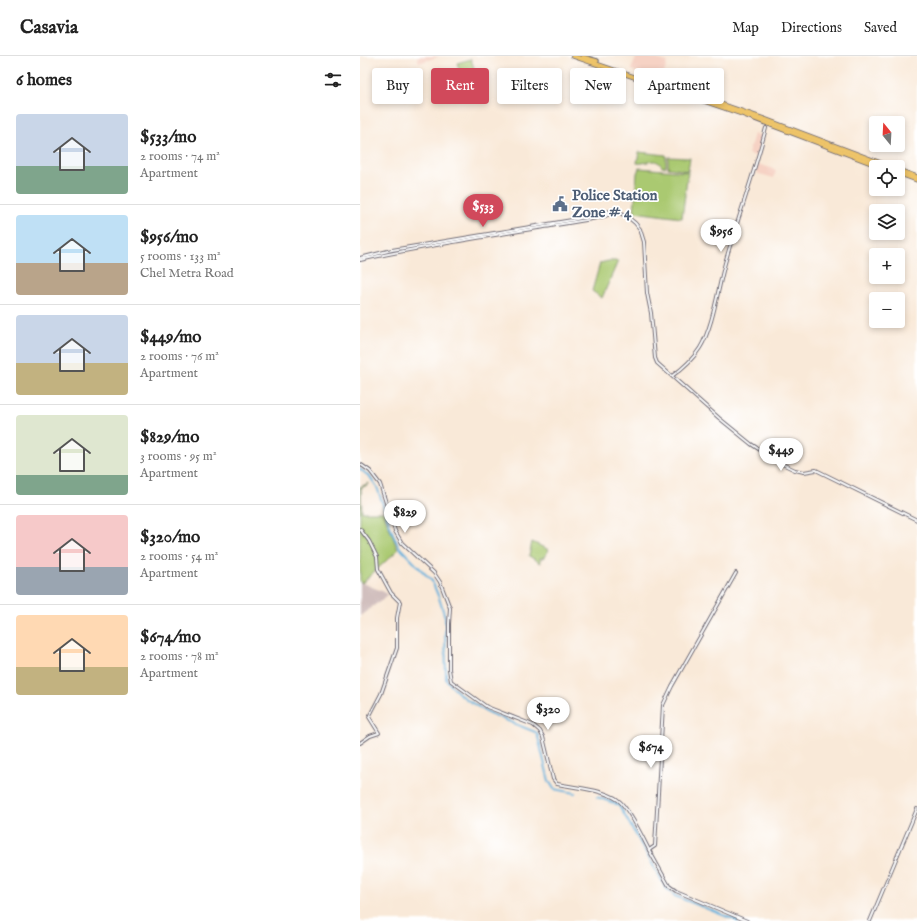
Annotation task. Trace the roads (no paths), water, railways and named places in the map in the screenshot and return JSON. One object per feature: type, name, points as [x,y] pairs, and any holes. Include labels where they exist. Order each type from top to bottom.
[{"type":"highway","points":[[573,56],[634,76]]},
{"type":"highway","points":[[582,56],[604,66]]},
{"type":"highway","points":[[582,56],[634,75]]},
{"type":"highway","points":[[715,104],[869,162]]},
{"type":"highway","points":[[716,104],[872,160]]},
{"type":"highway","points":[[905,174],[916,179]]},
{"type":"highway","points":[[905,175],[916,179]]},
{"type":"street","points":[[672,376],[690,360],[703,342],[725,263],[766,128],[763,122]]},
{"type":"street","points":[[766,128],[771,126]]},
{"type":"street","points":[[360,259],[392,250],[612,212],[629,218],[640,229],[643,237],[646,260],[647,293],[654,332],[655,358],[657,363],[739,435],[778,462],[795,470],[804,472],[816,470],[917,520]]},
{"type":"street","points":[[360,464],[370,471],[380,484],[395,532],[402,543],[434,573],[440,582],[450,608],[449,669],[451,681],[487,707],[533,725],[540,730],[553,779],[558,784],[602,792],[618,800],[632,818],[670,886],[676,891],[747,921]]},
{"type":"street","points":[[360,529],[369,541],[377,557],[378,569],[391,593],[400,602],[397,618],[397,648],[381,694],[369,716],[379,733],[370,736],[360,743]]},
{"type":"street","points":[[649,850],[655,846],[663,705],[672,686],[736,573]]},
{"type":"street","points":[[870,921],[917,810]]},
{"type":"waterway","points":[[360,469],[370,477],[377,487],[394,537],[400,548],[432,581],[439,598],[445,617],[446,679],[454,689],[475,705],[500,718],[537,733],[549,781],[554,789],[575,793]]},
{"type":"waterway","points":[[597,797],[619,805],[666,888],[675,896],[738,921]]},
{"type":"place","name":"Police Station Zone # 4","points":[[560,204]]}]
